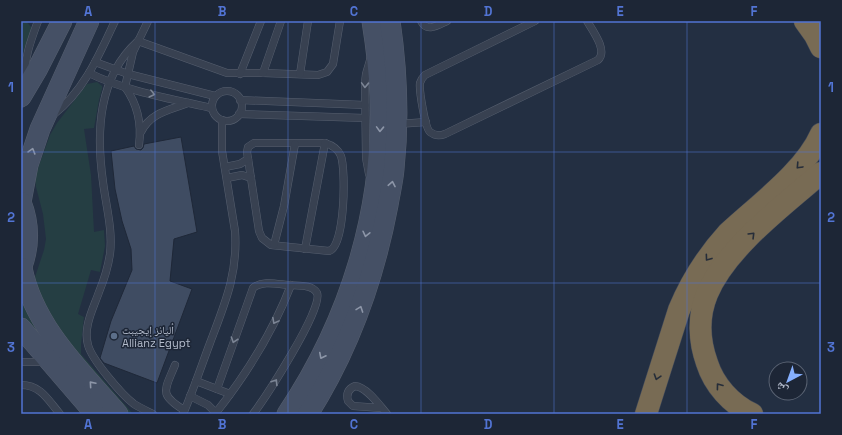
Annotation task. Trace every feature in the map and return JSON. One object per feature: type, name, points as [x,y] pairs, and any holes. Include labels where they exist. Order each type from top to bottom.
[{"type":"highway","points":[[805,21],[816,36],[821,47]]},
{"type":"highway","points":[[646,414],[679,310],[699,269],[728,233],[798,167],[814,147],[821,134]]},
{"type":"highway","points":[[750,413],[738,405],[720,388],[708,367],[701,344],[700,331],[703,307],[712,284],[718,274],[738,250],[760,227],[821,173]]},
{"type":"street","points":[[24,94],[62,21]]},
{"type":"street","points":[[89,21],[33,146],[21,202],[27,218],[29,235],[27,252],[21,269],[34,308],[47,329],[68,356],[107,412]]},
{"type":"street","points":[[308,414],[334,369],[358,313],[368,285],[382,236],[394,171],[396,85],[385,47],[372,21]]},
{"type":"street","points":[[287,414],[322,357],[342,313],[360,260],[374,196],[379,158],[380,97],[385,47],[390,21]]},
{"type":"street","points":[[21,328],[51,362],[107,412]]},
{"type":"lane","points":[[42,123],[73,96],[95,62],[115,21]]},
{"type":"lane","points":[[139,145],[140,132],[138,110],[125,87],[133,52],[148,21]]},
{"type":"lane","points":[[240,74],[261,21]]},
{"type":"lane","points":[[263,73],[281,21]]},
{"type":"lane","points":[[300,74],[308,21]]},
{"type":"lane","points":[[138,41],[220,71],[240,74],[263,73],[318,75],[327,72],[335,58],[340,21]]},
{"type":"lane","points":[[421,21],[425,27],[431,28],[447,21]]},
{"type":"lane","points":[[536,21],[425,75],[422,78],[420,85],[426,122],[430,132],[438,136],[442,135],[598,60],[602,56],[602,50],[588,21]]},
{"type":"lane","points":[[24,94],[27,55],[36,22]]},
{"type":"lane","points":[[138,41],[127,51],[109,82],[100,119],[103,181],[110,224],[110,254],[100,290],[88,324],[87,338],[88,345],[94,357],[122,393],[134,404],[153,414]]},
{"type":"lane","points":[[374,196],[367,163],[365,118],[366,74],[372,56],[385,47]]},
{"type":"lane","points":[[95,62],[128,74],[215,96]]},
{"type":"lane","points":[[89,72],[109,82],[125,87],[212,108]]},
{"type":"lane","points":[[229,91],[236,94],[240,100],[241,110],[232,120],[222,120],[212,108],[215,96],[221,92],[229,91]]},
{"type":"lane","points":[[240,100],[365,105]]},
{"type":"lane","points":[[140,132],[156,115],[189,103]]},
{"type":"lane","points":[[239,114],[365,118]]},
{"type":"lane","points":[[175,365],[166,388],[167,395],[172,402],[184,412],[229,291],[234,267],[236,243],[222,151],[222,120]]},
{"type":"lane","points":[[396,124],[426,122]]},
{"type":"lane","points":[[252,143],[325,143],[334,147],[341,156],[344,191],[341,221],[336,244],[333,249],[329,251],[305,249],[274,245],[264,241],[260,235],[247,150],[252,143]]},
{"type":"lane","points":[[305,249],[325,143]]},
{"type":"lane","points":[[274,245],[284,206],[295,144]]},
{"type":"lane","points":[[225,167],[240,164],[248,159]]},
{"type":"lane","points":[[227,178],[242,175],[251,178]]},
{"type":"lane","points":[[217,389],[253,288],[263,283],[291,285],[313,289],[317,295],[317,302],[304,332],[284,368],[253,414]]},
{"type":"lane","points":[[190,396],[208,405],[216,414],[257,355],[281,309],[291,285]]},
{"type":"lane","points":[[21,362],[51,362]]},
{"type":"lane","points":[[196,381],[230,394]]},
{"type":"lane","points":[[21,386],[33,386],[40,390],[60,414]]},
{"type":"lane","points":[[382,408],[353,406],[348,401],[347,394],[349,390],[355,386],[363,388],[382,408],[387,414]]},
{"type":"green space","points":[[21,21],[27,22],[31,27],[31,32],[24,49],[21,63]]},
{"type":"green space","points":[[97,82],[102,86],[102,89],[94,128],[84,129],[91,175],[94,232],[104,230],[105,246],[100,272],[91,270],[78,314],[84,317],[81,354],[133,414],[126,414],[50,324],[34,280],[46,239],[43,214],[35,179],[38,168],[50,135],[57,123],[87,84]]},
{"type":"green space","points":[[21,298],[62,357],[21,321]]},
{"type":"building","points":[[181,137],[197,232],[174,239],[170,281],[192,289],[157,383],[104,363],[100,358],[111,321],[132,270],[131,249],[122,221],[115,189],[111,151],[134,146],[136,149],[141,150],[144,144]]},
{"type":"place","name":"أليانز إيجيبت Allianz Egypt","points":[[114,336]]}]
